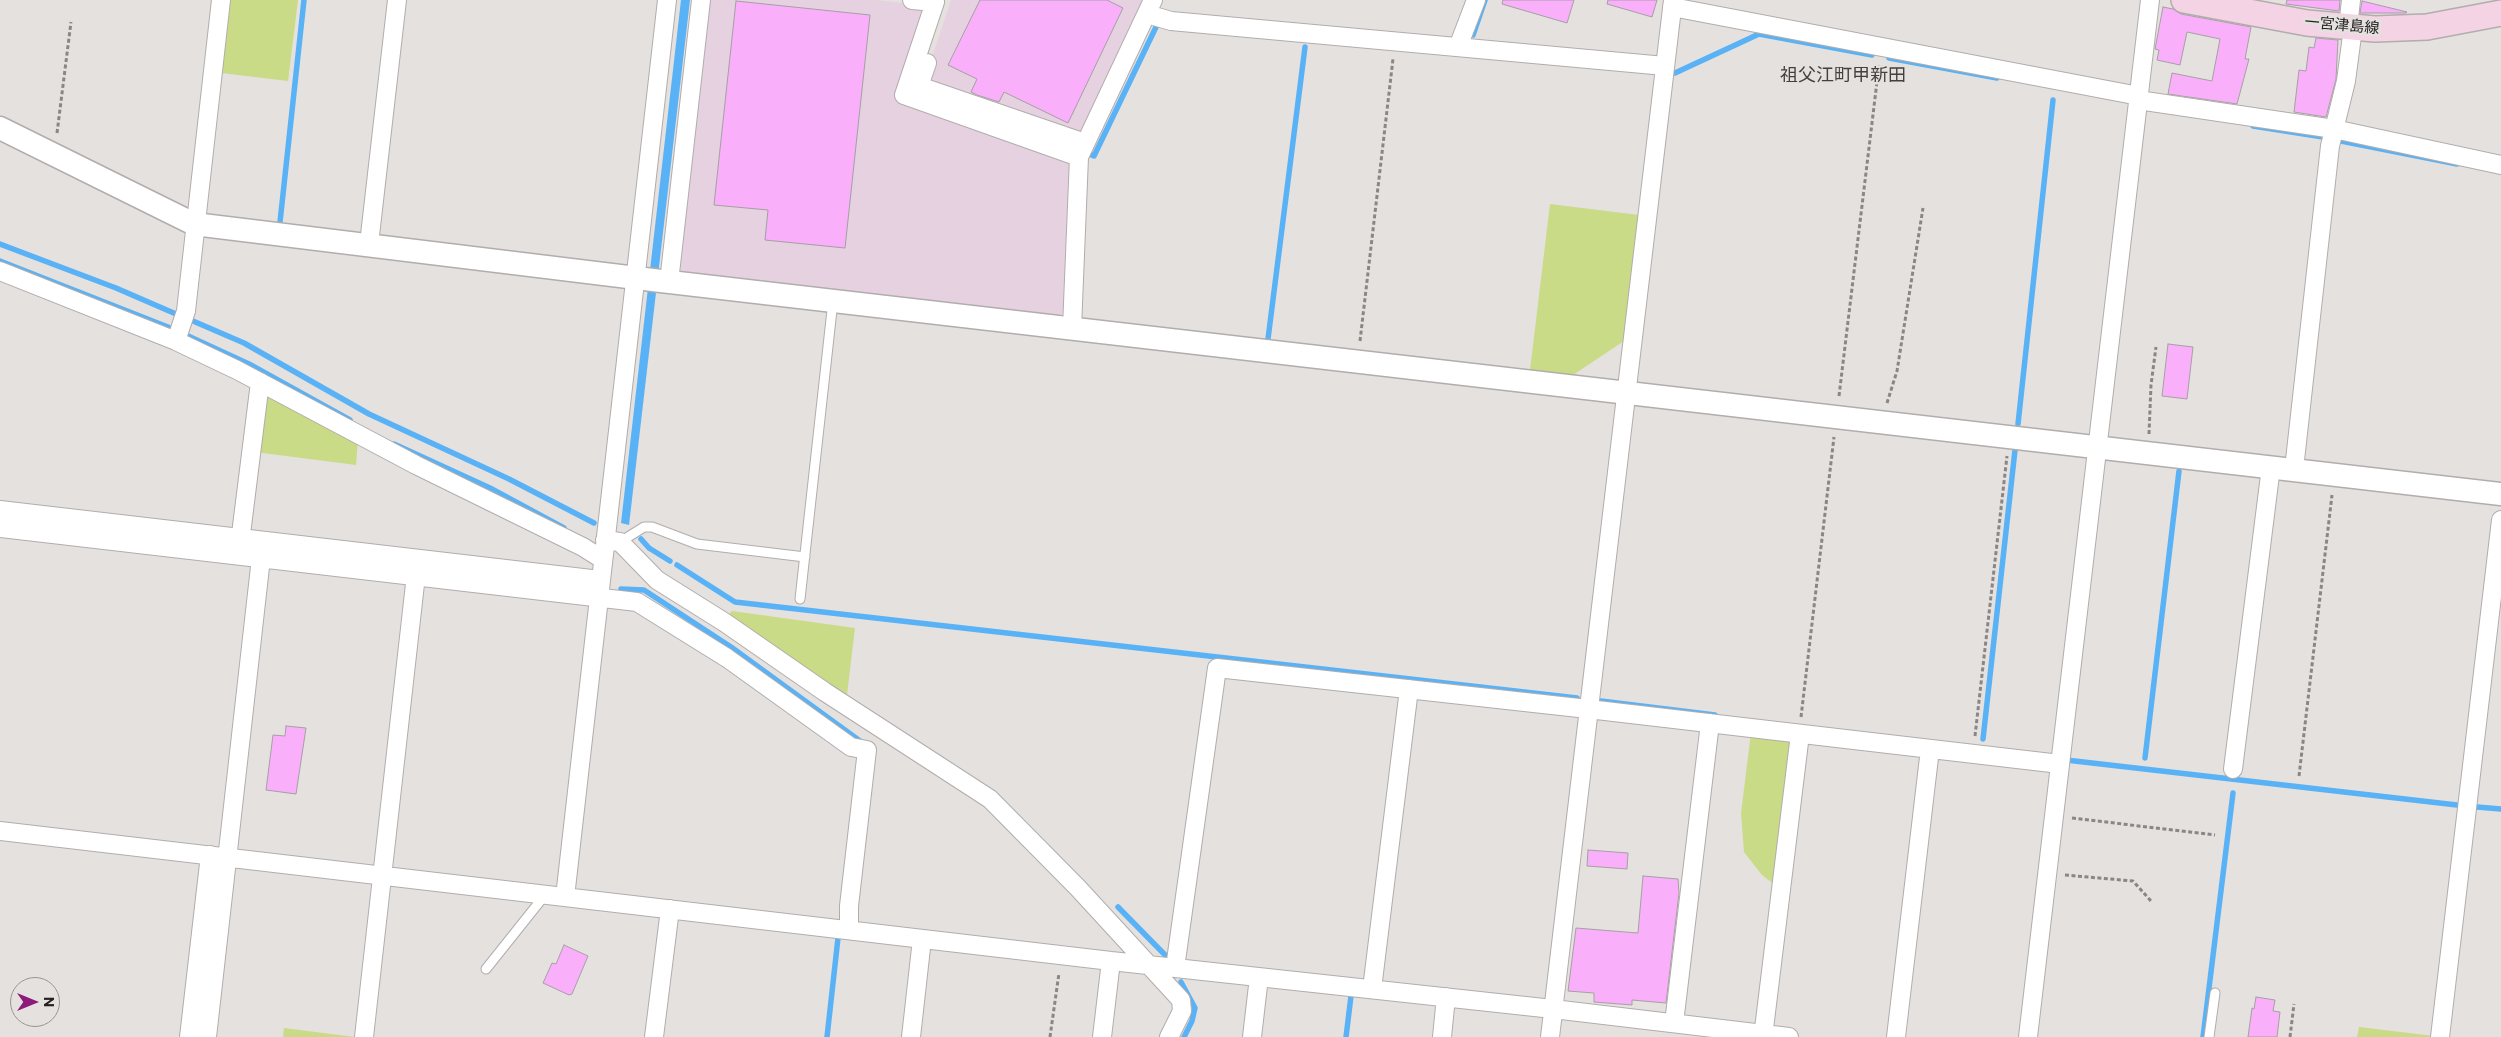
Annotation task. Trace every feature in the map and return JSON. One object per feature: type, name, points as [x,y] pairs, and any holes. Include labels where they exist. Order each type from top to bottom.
[{"type":"main road","name":"一宮津島線","points":[[2184,0],[2351,28],[2427,27],[2501,13]]},
{"type":"street","points":[[176,341],[186,311],[194,224],[221,0]]},
{"type":"street","points":[[369,244],[397,0]]},
{"type":"street","points":[[652,280],[668,0]]},
{"type":"street","points":[[565,897],[602,559],[612,541],[652,280],[701,0]]},
{"type":"street","points":[[912,0],[935,2],[904,95],[1082,150]]},
{"type":"street","points":[[948,0],[920,86],[1082,150]]},
{"type":"street","points":[[1458,47],[1476,0]]},
{"type":"street","points":[[2028,1037],[2150,0]]},
{"type":"street","points":[[2294,469],[2330,146],[2346,81],[2351,28],[2351,0]]},
{"type":"street","points":[[1550,1037],[1672,3],[2138,98],[2334,129],[2501,165]]},
{"type":"street","points":[[1072,328],[1082,150],[1150,7],[1171,21],[1665,66]]},
{"type":"street","points":[[0,128],[194,224],[652,280],[2501,494]]},
{"type":"street","points":[[0,271],[176,341],[260,382],[416,465],[602,559]]},
{"type":"street","points":[[239,547],[260,382]]},
{"type":"street","points":[[2233,768],[2272,467]]},
{"type":"street","points":[[0,510],[239,547],[261,558],[416,575],[599,588]]},
{"type":"street","points":[[2440,1037],[2501,520]]},
{"type":"street","points":[[0,528],[239,547],[599,588],[637,602],[727,658],[851,747],[866,750],[849,906],[849,930]]},
{"type":"street","points":[[612,541],[656,580],[724,622],[825,692],[990,799],[1150,965],[1181,1000],[1182,1011],[1169,1037]]},
{"type":"street","points":[[189,1037],[219,856],[261,558]]},
{"type":"street","points":[[364,1037],[416,575]]},
{"type":"street","points":[[1175,968],[1217,668],[1710,723],[1800,727],[1930,749],[2060,764]]},
{"type":"street","points":[[1372,989],[1410,689]]},
{"type":"street","points":[[1674,1023],[1710,723]]},
{"type":"street","points":[[1763,1036],[1800,727]]},
{"type":"street","points":[[1896,1037],[1930,749]]},
{"type":"street","points":[[0,831],[1111,961],[1553,1009],[1674,1023],[1763,1036],[1789,1037]]},
{"type":"street","points":[[207,1037],[219,856]]},
{"type":"street","points":[[654,1037],[670,909]]},
{"type":"street","points":[[911,1037],[922,939]]},
{"type":"street","points":[[1102,1037],[1111,961]]},
{"type":"street","points":[[1252,1037],[1260,977]]},
{"type":"street","points":[[1442,1037],[1446,997]]},
{"type":"lane","points":[[800,599],[833,300]]},
{"type":"lane","points":[[612,541],[644,527],[652,527],[697,544],[805,557]]},
{"type":"lane","points":[[486,969],[545,894]]},
{"type":"lane","points":[[2209,1037],[2215,993]]},
{"type":"path","points":[[55,155],[71,22]]},
{"type":"path","points":[[1800,727],[1881,47]]},
{"type":"path","points":[[1358,361],[1393,59]]},
{"type":"path","points":[[1881,421],[1897,372],[1923,208]]},
{"type":"path","points":[[2148,452],[2151,385],[2156,347]]},
{"type":"path","points":[[1975,742],[2009,436]]},
{"type":"path","points":[[2299,776],[2329,515],[2336,474]]},
{"type":"path","points":[[2054,816],[2215,835]]},
{"type":"path","points":[[2047,874],[2133,881],[2151,901]]},
{"type":"path","points":[[1050,1037],[1061,955]]},
{"type":"path","points":[[2290,1037],[2294,1004]]},
{"type":"shaded area","points":[[709,0],[876,0],[929,6],[898,97],[1076,159],[1067,311],[1058,315],[680,274],[681,268],[678,265]]},
{"type":"shaded area","points":[[951,0],[1144,0],[1081,135],[924,81]]},
{"type":"green space","points":[[229,0],[298,0],[288,81],[221,73]]},
{"type":"green space","points":[[1550,204],[1639,215],[1624,341],[1573,375],[1530,370]]},
{"type":"green space","points":[[262,392],[358,440],[356,465],[255,452]]},
{"type":"green space","points":[[732,611],[855,628],[847,695],[825,685],[727,617]]},
{"type":"green space","points":[[1751,733],[1789,737],[1792,743],[1775,885],[1762,875],[1744,852],[1741,813]]},
{"type":"green space","points":[[2359,1027],[2434,1036],[2434,1037],[2357,1037]]},
{"type":"green space","points":[[284,1028],[355,1037],[283,1037]]},
{"type":"water","points":[[681,0],[690,0],[629,525],[621,523]]},
{"type":"building","points":[[980,0],[1107,0],[1123,8],[1068,123],[1004,92],[999,102],[977,95],[971,92],[977,79],[948,65]]},
{"type":"building","points":[[1503,0],[1574,0],[1567,23],[1502,4]]},
{"type":"building","points":[[1608,0],[1657,0],[1652,17],[1607,4]]},
{"type":"building","points":[[2287,0],[2340,0],[2339,11],[2286,4]]},
{"type":"building","points":[[736,1],[870,15],[845,248],[765,240],[768,210],[714,205]]},
{"type":"building","points":[[2362,1],[2407,12],[2360,13]]},
{"type":"building","points":[[2163,7],[2173,9],[2181,14],[2251,27],[2245,59],[2249,59],[2237,104],[2168,94],[2172,73],[2212,81],[2220,39],[2187,32],[2180,65],[2157,60],[2159,50],[2155,49]]},
{"type":"building","points":[[2316,38],[2338,40],[2336,79],[2326,117],[2294,112],[2299,70],[2306,71],[2309,47],[2314,48]]},
{"type":"building","points":[[2168,344],[2193,347],[2187,399],[2162,396]]},
{"type":"building","points":[[286,726],[306,728],[296,794],[266,790],[273,735],[285,736]]},
{"type":"building","points":[[1588,850],[1628,853],[1627,869],[1587,866]]},
{"type":"building","points":[[1643,876],[1678,879],[1679,893],[1666,1003],[1632,1000],[1632,1005],[1594,1002],[1594,993],[1568,991],[1576,928],[1638,933]]},
{"type":"building","points":[[564,945],[588,956],[572,994],[569,995],[543,983],[552,963],[556,964]]},
{"type":"building","points":[[2256,997],[2275,1000],[2273,1011],[2280,1012],[2277,1037],[2248,1037],[2252,1008],[2254,1009]]},
{"type":"waterway","points":[[280,222],[304,0]]},
{"type":"waterway","points":[[1473,35],[1485,0]]},
{"type":"waterway","points":[[1089,154],[1094,156],[1157,25],[1159,25]]},
{"type":"waterway","points":[[1675,73],[1759,34],[1872,55]]},
{"type":"waterway","points":[[1268,339],[1305,47]]},
{"type":"waterway","points":[[1889,58],[1997,78]]},
{"type":"waterway","points":[[2018,424],[2053,100]]},
{"type":"waterway","points":[[2253,126],[2323,137]]},
{"type":"waterway","points":[[2341,141],[2457,164]]},
{"type":"waterway","points":[[0,244],[116,288],[176,314]]},
{"type":"waterway","points":[[0,261],[173,329]]},
{"type":"waterway","points":[[193,321],[244,343],[369,414],[509,479],[594,523]]},
{"type":"waterway","points":[[186,335],[249,364],[350,420]]},
{"type":"waterway","points":[[394,444],[490,488],[564,528]]},
{"type":"waterway","points":[[1983,739],[2015,450]]},
{"type":"waterway","points":[[2145,758],[2179,471]]},
{"type":"waterway","points":[[641,539],[649,548],[670,561]]},
{"type":"waterway","points":[[677,565],[735,602],[1577,698]]},
{"type":"waterway","points":[[621,589],[644,590],[731,647],[860,741]]},
{"type":"waterway","points":[[1601,701],[1715,715]]},
{"type":"waterway","points":[[2066,760],[2457,805]]},
{"type":"waterway","points":[[2203,1037],[2233,793]]},
{"type":"waterway","points":[[2477,807],[2501,809]]},
{"type":"waterway","points":[[1118,907],[1169,959]]},
{"type":"waterway","points":[[827,1037],[838,938]]},
{"type":"waterway","points":[[1181,982],[1195,1008],[1192,1021],[1184,1037]]},
{"type":"waterway","points":[[1346,1037],[1351,996]]},
{"type":"district","name":"祖父江町甲新田","points":[[1843,75]]}]
